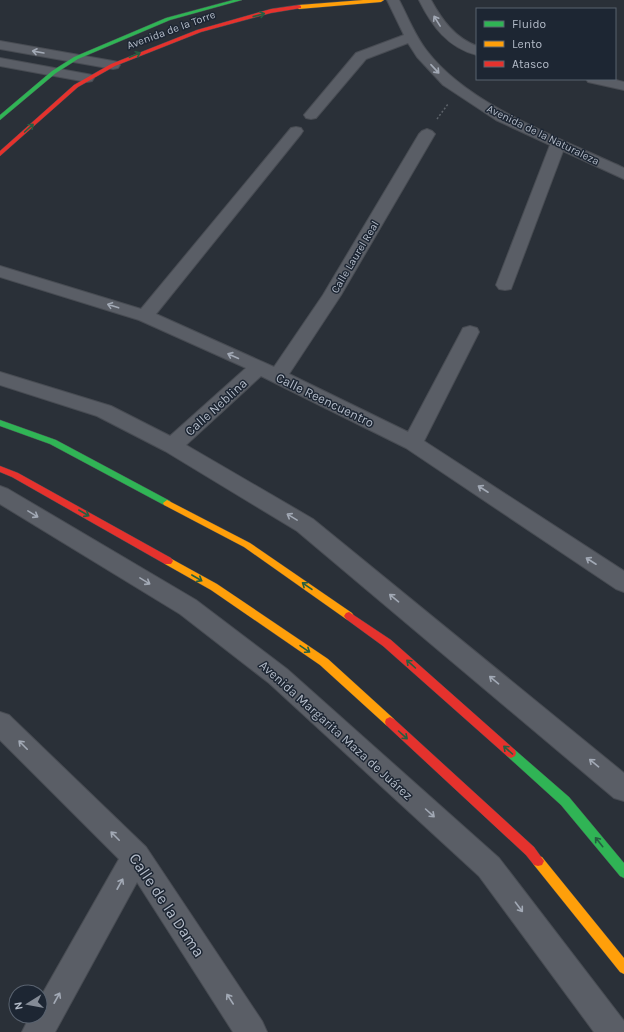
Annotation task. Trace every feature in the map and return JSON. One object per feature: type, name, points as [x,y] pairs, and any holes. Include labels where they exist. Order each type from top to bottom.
[{"type":"street","name":"Avenida de la Torre","points":[[0,118],[54,72],[76,58],[168,19],[239,0]]},
{"type":"street","name":"Avenida de la Torre","points":[[0,154],[76,86],[87,78],[136,55],[199,31],[271,11],[306,6],[381,0]]},
{"type":"street","name":"Avenida de la Naturaleza","points":[[393,0],[411,37],[422,54],[448,82],[463,94],[501,117],[624,174]]},
{"type":"street","points":[[425,0],[446,34],[463,46],[476,52]]},
{"type":"street","points":[[311,115],[361,56],[411,37]]},
{"type":"street","points":[[0,45],[113,65]]},
{"type":"street","points":[[372,52],[422,54]]},
{"type":"street","points":[[0,62],[87,78]]},
{"type":"street","points":[[597,80],[624,86]]},
{"type":"street","points":[[145,316],[296,131]]},
{"type":"street","name":"Calle Laurel Real","points":[[278,376],[332,295],[427,134]]},
{"type":"street","points":[[505,285],[558,144]]},
{"type":"street","name":"Calle Reencuentro","points":[[0,271],[145,316],[278,376],[413,443],[624,583]]},
{"type":"street","points":[[413,443],[470,332]]},
{"type":"street","name":"Calle Neblina","points":[[172,446],[259,368]]},
{"type":"street","points":[[0,378],[104,411],[172,446],[306,525],[624,789]]},
{"type":"street","points":[[0,423],[53,442],[247,545],[387,643],[565,801],[624,872]]},
{"type":"street","points":[[0,468],[16,475],[214,587],[324,662],[530,851],[624,968]]},
{"type":"street","name":"Avenida Margarita Maza de Juárez","points":[[0,494],[188,607],[278,676],[488,867],[613,1032]]},
{"type":"street","name":"Calle de la Dama","points":[[0,724],[136,856],[251,1032]]},
{"type":"street","points":[[38,1032],[136,856]]},
{"type":"path","points":[[427,134],[449,101],[463,94]]},
{"type":"traffic: fast","points":[[0,118],[54,72],[76,58],[168,19],[239,0]]},
{"type":"traffic: fast","points":[[0,423],[53,442],[167,503]]},
{"type":"traffic: fast","points":[[511,753],[565,801],[624,872]]},
{"type":"traffic: slow","points":[[299,7],[381,0]]},
{"type":"traffic: slow","points":[[167,503],[247,545],[349,616]]},
{"type":"traffic: slow","points":[[168,561],[214,587],[324,662],[390,722]]},
{"type":"traffic: slow","points":[[538,861],[624,968]]},
{"type":"traffic: jam","points":[[0,154],[76,86],[113,65],[199,31],[271,11],[299,7]]},
{"type":"traffic: jam","points":[[0,469],[15,475],[168,561]]},
{"type":"traffic: jam","points":[[349,616],[387,643],[511,753]]},
{"type":"traffic: jam","points":[[390,722],[530,851],[538,861]]}]
